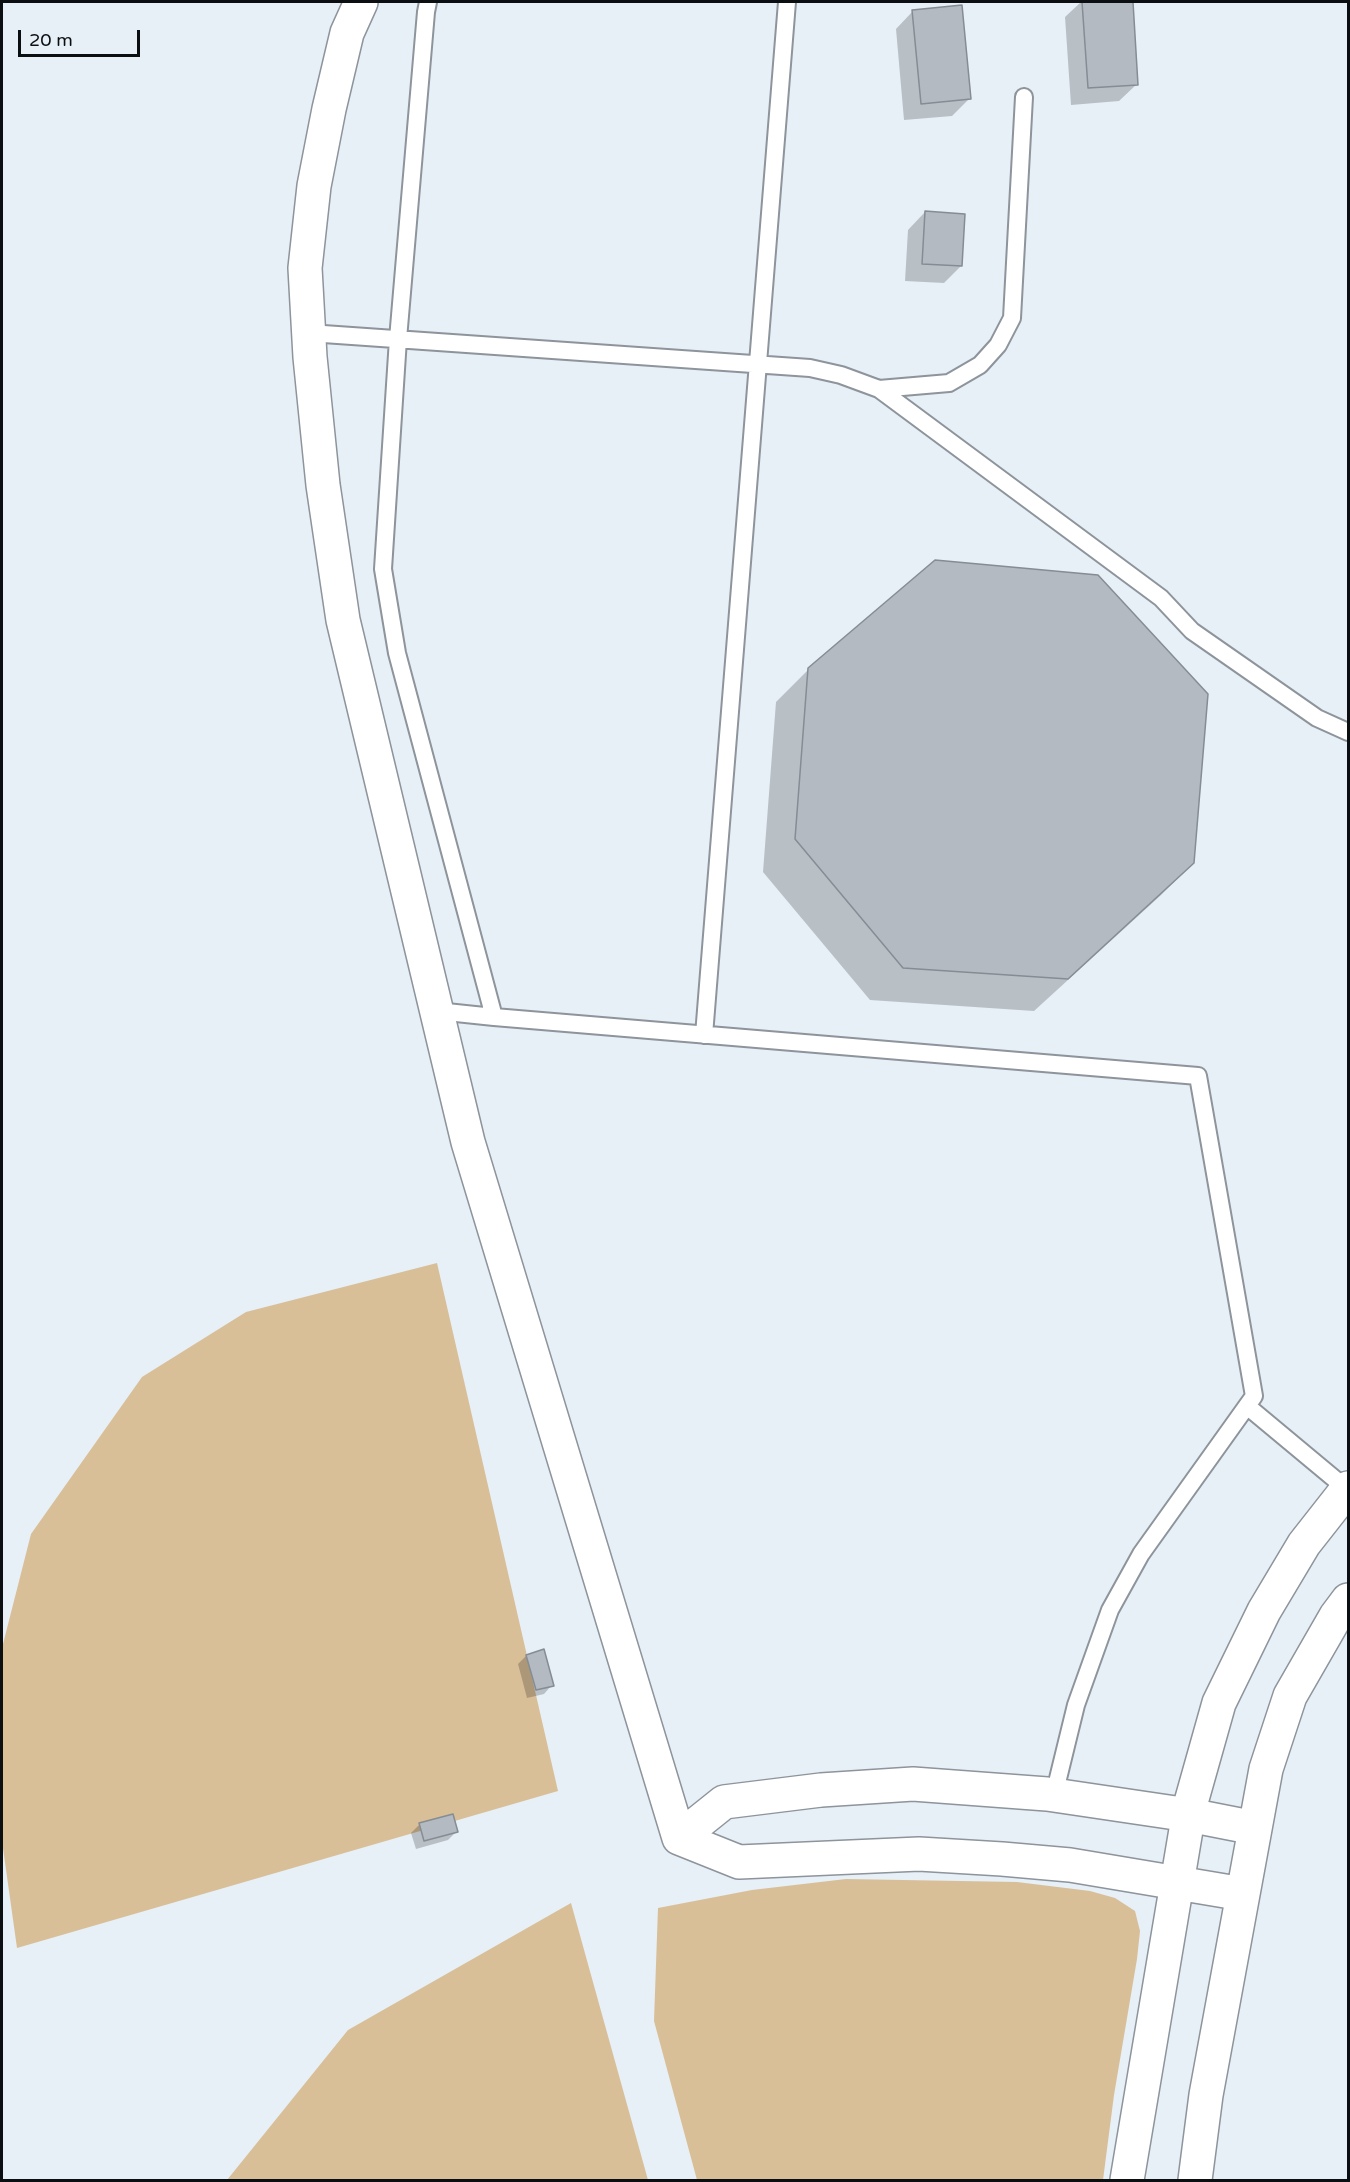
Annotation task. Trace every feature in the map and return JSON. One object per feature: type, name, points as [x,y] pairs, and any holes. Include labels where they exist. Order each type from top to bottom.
[{"type":"street","points":[[361,2],[347,33],[329,109],[314,186],[305,268],[323,485],[344,620],[468,1142],[679,1838]]},
{"type":"street","points":[[1127,2181],[1189,1815],[1216,1714],[1264,1611],[1304,1544],[1348,1489]]},
{"type":"street","points":[[1195,2181],[1206,2095],[1266,1769],[1290,1696],[1336,1616],[1348,1600]]},
{"type":"street","points":[[679,1838],[724,1802],[821,1790],[913,1784],[981,1787],[1054,1795],[1189,1815],[1255,1828]]},
{"type":"street","points":[[679,1838],[739,1862],[920,1854],[1070,1865],[1243,1894]]},
{"type":"lane","points":[[428,2],[398,339],[383,569],[397,653],[494,1017]]},
{"type":"lane","points":[[704,1035],[787,2]]},
{"type":"lane","points":[[879,389],[949,383],[980,366],[998,345],[1012,318],[1024,97]]},
{"type":"lane","points":[[309,333],[810,368],[841,375],[879,389],[1161,598],[1192,631],[1317,718],[1348,732]]},
{"type":"lane","points":[[437,1011],[1198,1076],[1254,1396],[1141,1554],[1110,1610],[1076,1705],[1054,1795]]},
{"type":"lane","points":[[1246,1406],[1348,1489]]},
{"type":"shaded area","points":[[437,1263],[558,1791],[17,1948],[2,1841],[2,1648],[31,1534],[142,1377],[246,1312]]},
{"type":"shaded area","points":[[846,1879],[1017,1882],[1090,1891],[1115,1898],[1135,1911],[1140,1931],[1137,1959],[1114,2095],[1103,2180],[697,2180],[654,2021],[658,1908],[752,1890]]},
{"type":"shaded area","points":[[571,1903],[648,2180],[227,2180],[348,2030]]},
{"type":"building","points":[[1082,2],[1133,2],[1138,85],[1088,88]]},
{"type":"building","points":[[962,5],[971,99],[921,104],[912,10]]},
{"type":"building","points":[[925,211],[965,214],[962,266],[922,264]]},
{"type":"building","points":[[935,560],[1098,575],[1208,694],[1194,863],[1068,979],[903,968],[795,839],[808,668]]},
{"type":"building","points":[[544,1649],[554,1686],[536,1690],[526,1655]]},
{"type":"building","points":[[453,1814],[458,1832],[424,1841],[419,1823]]}]
